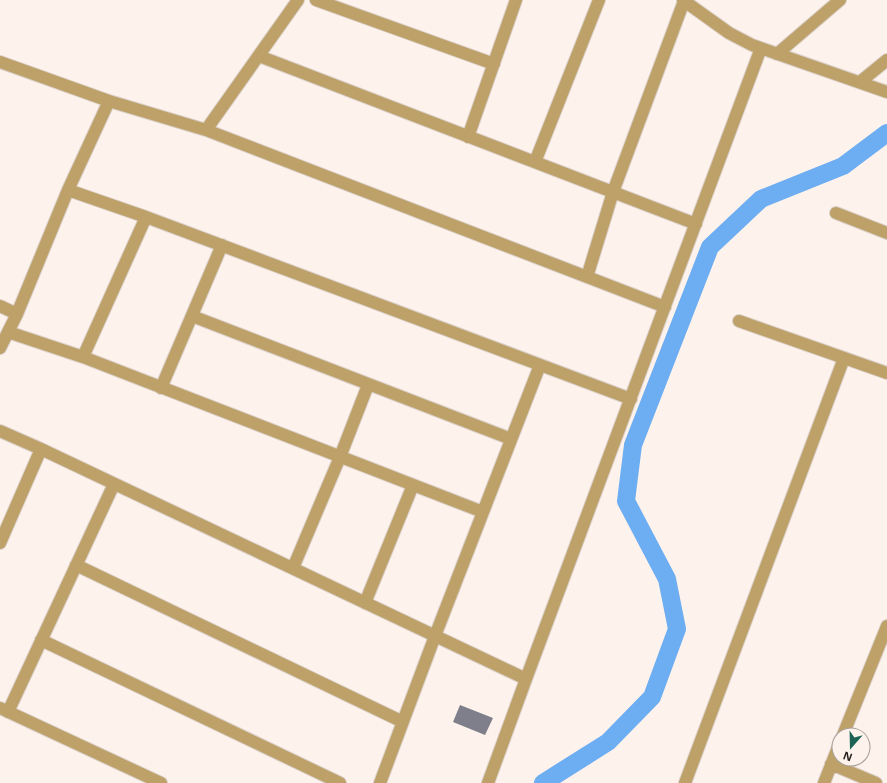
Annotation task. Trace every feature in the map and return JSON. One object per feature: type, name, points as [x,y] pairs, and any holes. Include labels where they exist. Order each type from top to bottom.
[{"type":"street","points":[[206,130],[298,0]]},
{"type":"street","points":[[316,0],[494,64]]},
{"type":"street","points":[[468,137],[516,0]]},
{"type":"street","points":[[535,162],[599,0]]},
{"type":"street","points":[[587,277],[613,192],[684,1],[729,33],[752,45],[887,92]]},
{"type":"street","points":[[777,54],[832,2]]},
{"type":"street","points":[[488,783],[761,48]]},
{"type":"street","points":[[259,56],[696,224]]},
{"type":"street","points":[[860,82],[887,60]]},
{"type":"street","points":[[0,62],[109,102],[206,130],[665,307]]},
{"type":"street","points":[[0,348],[17,314],[68,190],[109,102]]},
{"type":"street","points":[[68,190],[146,217],[630,399]]},
{"type":"street","points":[[836,212],[887,233]]},
{"type":"street","points":[[83,357],[146,217]]},
{"type":"street","points":[[161,388],[222,246]]},
{"type":"street","points":[[0,306],[17,314]]},
{"type":"street","points":[[192,316],[511,439]]},
{"type":"street","points":[[739,321],[887,373]]},
{"type":"street","points":[[8,332],[83,357],[483,512]]},
{"type":"street","points":[[685,783],[844,358]]},
{"type":"street","points":[[380,783],[540,365]]},
{"type":"street","points":[[293,568],[340,457],[368,385]]},
{"type":"street","points":[[0,431],[41,449],[526,679]]},
{"type":"street","points":[[0,543],[41,449]]},
{"type":"street","points":[[114,484],[41,640],[4,710],[161,783]]},
{"type":"street","points":[[365,602],[413,485]]},
{"type":"street","points":[[76,565],[403,722]]},
{"type":"street","points":[[847,727],[883,647],[887,626]]},
{"type":"street","points":[[41,640],[340,783]]},
{"type":"street","points":[[824,783],[831,764]]},
{"type":"street","points":[[838,767],[876,783]]},
{"type":"building","points":[[460,705],[493,718],[485,735],[453,722]]},
{"type":"waterway","points":[[543,783],[608,742],[652,697],[677,629],[667,579],[626,501],[633,445],[710,247],[761,199],[843,166],[887,133]]}]
